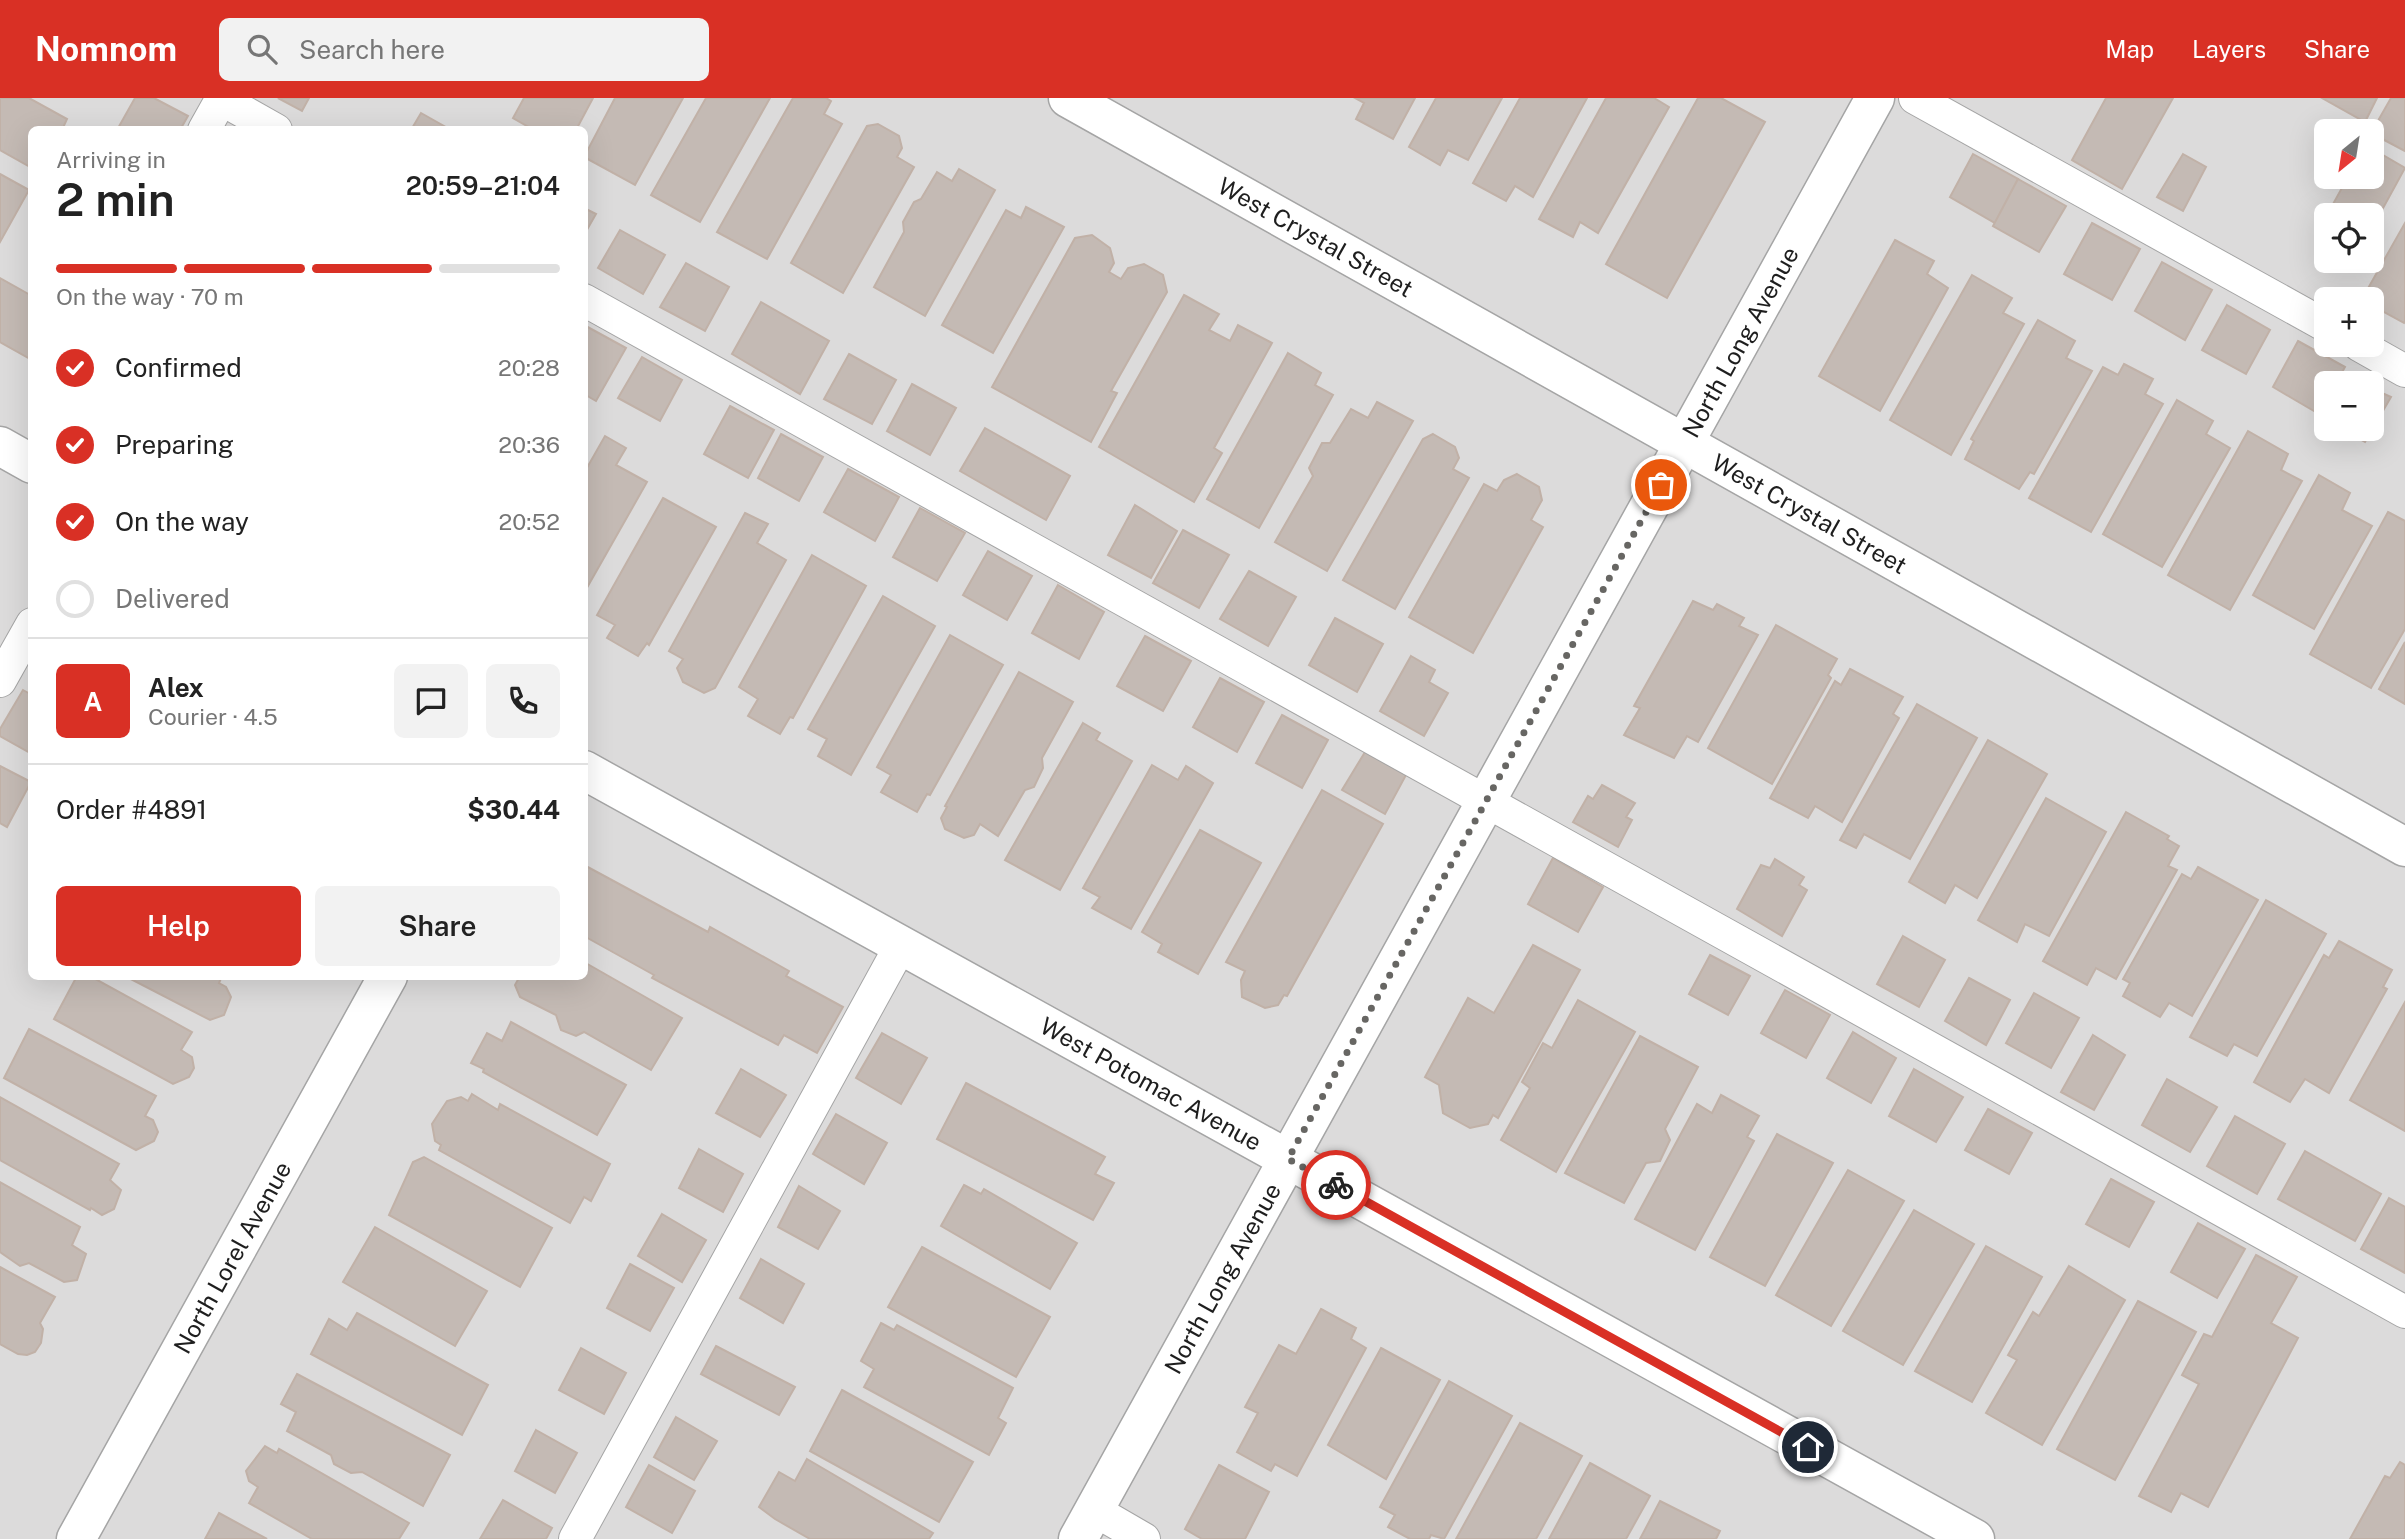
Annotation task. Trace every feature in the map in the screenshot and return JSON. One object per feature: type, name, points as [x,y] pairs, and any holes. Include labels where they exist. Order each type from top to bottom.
[{"type":"street","name":"West Crystal Street","points":[[1068,98],[2405,847]]},
{"type":"street","name":"North Long Avenue","points":[[1086,1525],[1875,98]]},
{"type":"street","name":"West Potomac Avenue","points":[[588,771],[1975,1539]]},
{"type":"street","name":"North Lorel Avenue","points":[[76,1539],[386,980]]},
{"type":"lane","points":[[1916,98],[2314,319]]},
{"type":"lane","points":[[206,126],[221,99],[269,126]]},
{"type":"lane","points":[[588,302],[2405,1312]]},
{"type":"lane","points":[[2380,357],[2405,371]]},
{"type":"lane","points":[[0,681],[28,631]]},
{"type":"lane","points":[[575,1539],[901,945]]},
{"type":"lane","points":[[1086,1525],[1144,1539]]},
{"type":"shaded area","points":[[0,98],[2405,98],[2405,1539],[0,1539]]},
{"type":"building","points":[[0,98],[29,98],[67,119],[64,126],[28,126],[28,166],[0,150]]},
{"type":"building","points":[[135,98],[154,98],[188,116],[182,126],[119,126]]},
{"type":"building","points":[[278,98],[309,98],[302,111]]},
{"type":"building","points":[[524,98],[593,98],[578,126],[527,126],[513,118]]},
{"type":"building","points":[[615,98],[683,98],[635,185],[588,159],[588,149]]},
{"type":"building","points":[[706,98],[770,98],[700,222],[651,195]]},
{"type":"building","points":[[793,98],[826,98],[831,101],[824,114],[842,124],[767,259],[717,232]]},
{"type":"building","points":[[1355,98],[1415,98],[1393,139],[1356,119],[1364,103]]},
{"type":"building","points":[[1436,98],[1502,98],[1468,160],[1448,150],[1440,165],[1409,147]]},
{"type":"building","points":[[1520,98],[1587,98],[1533,197],[1515,186],[1506,201],[1473,183]]},
{"type":"building","points":[[1606,98],[1654,98],[1669,107],[1598,233],[1580,222],[1573,237],[1539,219]]},
{"type":"building","points":[[1698,98],[1721,98],[1765,122],[1667,298],[1606,264]]},
{"type":"building","points":[[2106,98],[2173,98],[2122,189],[2072,160]]},
{"type":"building","points":[[2322,98],[2377,98],[2366,119],[2360,119]]},
{"type":"building","points":[[2391,98],[2405,98],[2405,151],[2384,140],[2384,119],[2379,119]]},
{"type":"building","points":[[421,113],[444,126],[413,126]]},
{"type":"building","points":[[878,124],[899,136],[902,148],[897,157],[914,167],[843,293],[791,263],[867,126]]},
{"type":"building","points":[[1973,154],[2018,179],[1995,223],[1950,197]]},
{"type":"building","points":[[2183,154],[2206,167],[2183,211],[2157,197]]},
{"type":"building","points":[[2384,156],[2405,168],[2384,206],[2384,203],[2334,203],[2341,189],[2384,189]]},
{"type":"building","points":[[959,169],[995,190],[925,316],[874,287],[904,232],[903,222],[914,202],[921,199],[937,172],[952,181]]},
{"type":"building","points":[[0,174],[28,192],[0,242]]},
{"type":"building","points":[[2018,179],[2066,206],[2039,252],[1993,226]]},
{"type":"building","points":[[1026,207],[1064,227],[993,353],[942,325],[1006,210],[1021,218]]},
{"type":"building","points":[[588,210],[596,214],[588,228]]},
{"type":"building","points":[[2092,223],[2140,249],[2112,300],[2064,274]]},
{"type":"building","points":[[2405,223],[2404,323],[2384,312],[2384,287],[2369,287],[2377,273],[2384,273],[2384,260]]},
{"type":"building","points":[[620,230],[665,255],[643,294],[598,268]]},
{"type":"building","points":[[1092,235],[1110,248],[1114,263],[1109,272],[1121,279],[1128,268],[1144,264],[1163,275],[1167,292],[1111,391],[1117,393],[1091,442],[992,387],[1075,238]]},
{"type":"building","points":[[1895,240],[1934,261],[1927,274],[1948,288],[1880,411],[1819,376]]},
{"type":"building","points":[[2162,262],[2212,290],[2185,340],[2135,311]]},
{"type":"building","points":[[686,263],[729,287],[705,331],[660,307]]},
{"type":"building","points":[[1972,275],[2012,298],[2003,313],[2024,324],[1951,455],[1890,420]]},
{"type":"building","points":[[0,278],[28,294],[28,358],[0,342]]},
{"type":"building","points":[[1184,295],[1219,314],[1209,330],[1230,341],[1238,325],[1272,343],[1214,448],[1222,453],[1194,502],[1099,447]]},
{"type":"building","points":[[761,302],[829,341],[800,394],[732,354]]},
{"type":"building","points":[[2227,305],[2270,330],[2246,374],[2202,350]]},
{"type":"building","points":[[2038,320],[2075,341],[2066,358],[2092,371],[2034,474],[2030,472],[2019,489],[1965,459],[1974,441],[1971,439]]},
{"type":"building","points":[[588,327],[626,348],[596,401],[588,396]]},
{"type":"building","points":[[2298,341],[2314,350],[2314,357],[2327,357],[2345,367],[2343,371],[2314,371],[2314,411],[2273,387]]},
{"type":"building","points":[[1288,353],[1321,373],[1315,385],[1333,395],[1259,528],[1207,499]]},
{"type":"building","points":[[849,354],[896,380],[872,424],[824,399]]},
{"type":"building","points":[[642,357],[682,380],[660,421],[618,398]]},
{"type":"building","points":[[2124,364],[2153,379],[2145,394],[2163,404],[2091,532],[2029,498],[2103,367],[2118,375]]},
{"type":"building","points":[[912,384],[956,408],[930,455],[887,431]]},
{"type":"building","points":[[2384,394],[2391,397],[2384,409]]},
{"type":"building","points":[[2177,400],[2213,421],[2206,434],[2230,448],[2162,567],[2103,534]]},
{"type":"building","points":[[1377,402],[1413,421],[1327,571],[1275,542],[1313,476],[1309,468],[1322,443],[1330,443],[1351,409],[1368,418]]},
{"type":"building","points":[[730,406],[774,430],[748,478],[704,454]]},
{"type":"building","points":[[985,428],[1070,476],[1046,520],[960,471]]},
{"type":"building","points":[[2248,431],[2288,454],[2281,470],[2302,481],[2230,610],[2168,575]]},
{"type":"building","points":[[781,434],[823,457],[799,501],[758,478]]},
{"type":"building","points":[[1433,434],[1455,447],[1459,458],[1453,469],[1469,478],[1395,609],[1343,580],[1423,439]]},
{"type":"building","points":[[605,436],[626,448],[616,465],[647,482],[588,586],[588,466]]},
{"type":"building","points":[[848,469],[899,497],[875,541],[824,512]]},
{"type":"building","points":[[1517,474],[1539,487],[1542,500],[1531,520],[1543,527],[1473,653],[1409,617],[1484,484],[1497,491],[1504,480]]},
{"type":"building","points":[[2319,475],[2350,493],[2342,510],[2372,526],[2314,629],[2253,595]]},
{"type":"building","points":[[663,498],[716,527],[649,645],[647,643],[638,656],[607,638],[615,625],[597,615]]},
{"type":"building","points":[[1135,505],[1177,531],[1151,578],[1108,555]]},
{"type":"building","points":[[920,508],[965,533],[937,581],[893,557]]},
{"type":"building","points":[[2388,512],[2405,521],[2405,629],[2371,688],[2310,654]]},
{"type":"building","points":[[745,513],[768,524],[757,543],[786,560],[715,688],[704,693],[683,682],[677,668],[683,659],[669,651]]},
{"type":"building","points":[[1183,530],[1229,555],[1199,608],[1153,583]]},
{"type":"building","points":[[988,551],[1032,576],[1007,620],[963,595]]},
{"type":"building","points":[[812,555],[866,586],[793,718],[790,717],[780,734],[748,716],[758,699],[739,687]]},
{"type":"building","points":[[1249,571],[1296,597],[1268,646],[1220,619]]},
{"type":"building","points":[[1058,585],[1104,612],[1079,659],[1032,633]]},
{"type":"building","points":[[883,596],[935,626],[851,775],[818,756],[827,739],[808,729]]},
{"type":"building","points":[[1693,601],[1713,610],[1717,604],[1744,618],[1739,626],[1758,635],[1698,742],[1687,736],[1674,758],[1624,735],[1640,708],[1634,706]]},
{"type":"building","points":[[1335,618],[1383,644],[1357,692],[1309,665]]},
{"type":"building","points":[[1776,625],[1837,659],[1828,675],[1831,678],[1772,784],[1708,748]]},
{"type":"building","points":[[950,635],[1003,665],[930,795],[927,794],[917,812],[881,792],[891,775],[877,767]]},
{"type":"building","points":[[1145,636],[1191,661],[1163,711],[1117,686]]},
{"type":"building","points":[[2405,642],[2405,704],[2379,689]]},
{"type":"building","points":[[1411,656],[1435,670],[1429,682],[1448,693],[1424,736],[1380,711]]},
{"type":"building","points":[[1850,669],[1903,697],[1893,714],[1899,718],[1842,822],[1815,806],[1808,818],[1770,798],[1835,681],[1841,685]]},
{"type":"building","points":[[1019,672],[1073,702],[1042,758],[1043,768],[1034,787],[1025,790],[998,836],[980,824],[974,835],[964,838],[945,829],[941,818],[947,807],[945,806]]},
{"type":"building","points":[[1220,678],[1264,702],[1237,752],[1193,727]]},
{"type":"building","points":[[23,690],[28,693],[28,752],[0,736],[0,729]]},
{"type":"building","points":[[1917,704],[1977,738],[1910,859],[1864,834],[1856,848],[1840,840]]},
{"type":"building","points":[[1282,715],[1328,740],[1302,788],[1256,763]]},
{"type":"building","points":[[1083,723],[1100,733],[1096,740],[1132,761],[1060,890],[1005,860]]},
{"type":"building","points":[[1988,740],[2047,774],[1977,898],[1955,885],[1945,903],[1909,882]]},
{"type":"building","points":[[1365,752],[1406,775],[1385,814],[1342,790]]},
{"type":"building","points":[[1152,765],[1178,780],[1186,766],[1213,783],[1131,929],[1092,908],[1100,897],[1083,888]]},
{"type":"building","points":[[0,766],[28,780],[28,788],[7,827],[0,823]]},
{"type":"building","points":[[1602,785],[1635,803],[1626,817],[1632,820],[1618,847],[1573,822],[1588,796],[1593,799]]},
{"type":"building","points":[[1322,790],[1383,824],[1287,996],[1284,995],[1278,1005],[1265,1008],[1242,997],[1241,980],[1245,971],[1226,962]]},
{"type":"building","points":[[2046,798],[2106,832],[2049,936],[2025,924],[2017,942],[1978,920]]},
{"type":"building","points":[[2126,812],[2169,836],[2167,839],[2179,846],[2168,866],[2177,870],[2116,979],[2096,968],[2087,985],[2043,961]]},
{"type":"building","points":[[1200,830],[1261,863],[1198,974],[1158,952],[1162,944],[1142,932]]},
{"type":"building","points":[[1553,858],[1603,887],[1578,932],[1528,904]]},
{"type":"building","points":[[1775,859],[1804,877],[1799,885],[1807,890],[1782,936],[1737,909],[1761,865],[1770,868]]},
{"type":"building","points":[[588,867],[708,932],[710,927],[789,971],[786,976],[843,1007],[817,1053],[784,1035],[778,1045],[652,978],[654,975],[588,938]]},
{"type":"building","points":[[2198,867],[2258,900],[2192,1016],[2169,1003],[2160,1017],[2123,996],[2130,983],[2123,979],[2182,874],[2191,879]]},
{"type":"building","points":[[2266,900],[2326,934],[2257,1056],[2234,1044],[2227,1056],[2190,1037]]},
{"type":"building","points":[[1903,936],[1945,960],[1919,1007],[1877,984]]},
{"type":"building","points":[[2339,941],[2392,970],[2383,987],[2387,989],[2329,1093],[2305,1079],[2290,1102],[2254,1082],[2324,955],[2329,958]]},
{"type":"building","points":[[1533,945],[1580,970],[1498,1118],[1493,1115],[1488,1124],[1470,1128],[1443,1113],[1439,1085],[1425,1077],[1468,998],[1494,1013]]},
{"type":"building","points":[[1710,955],[1750,976],[1728,1015],[1689,994]]},
{"type":"building","points":[[588,964],[682,1018],[651,1070],[584,1032],[576,1036],[561,1030],[556,1015],[520,997],[515,985],[518,980],[588,980]]},
{"type":"building","points":[[1969,978],[2010,1000],[1986,1045],[1945,1021]]},
{"type":"building","points":[[75,980],[97,980],[192,1032],[181,1050],[192,1057],[194,1068],[189,1077],[173,1084],[54,1019]]},
{"type":"building","points":[[133,980],[220,980],[219,983],[226,987],[231,997],[224,1015],[210,1020]]},
{"type":"building","points":[[1785,990],[1830,1015],[1806,1058],[1761,1033]]},
{"type":"building","points":[[2034,993],[2079,1018],[2051,1068],[2006,1043]]},
{"type":"building","points":[[1578,1000],[1635,1032],[1556,1172],[1501,1140],[1530,1088],[1522,1082],[1543,1043],[1552,1048]]},
{"type":"building","points":[[2405,1002],[2405,1131],[2350,1100]]},
{"type":"building","points":[[511,1022],[626,1085],[597,1135],[471,1063],[487,1033],[502,1041]]},
{"type":"building","points":[[29,1029],[156,1096],[145,1116],[153,1120],[158,1132],[154,1141],[136,1150],[4,1078]]},
{"type":"building","points":[[1853,1032],[1896,1058],[1871,1103],[1827,1078]]},
{"type":"building","points":[[882,1033],[927,1058],[901,1104],[856,1078]]},
{"type":"building","points":[[2093,1035],[2125,1055],[2094,1110],[2061,1092]]},
{"type":"building","points":[[1640,1036],[1698,1067],[1665,1129],[1670,1140],[1660,1161],[1646,1163],[1624,1203],[1565,1173]]},
{"type":"building","points":[[741,1069],[786,1095],[760,1137],[716,1113]]},
{"type":"building","points":[[1914,1069],[1963,1097],[1936,1142],[1889,1116]]},
{"type":"building","points":[[2167,1079],[2217,1107],[2190,1152],[2142,1125]]},
{"type":"building","points":[[966,1083],[1105,1157],[1095,1174],[1114,1183],[1093,1220],[937,1139]]},
{"type":"building","points":[[472,1094],[498,1110],[500,1104],[610,1164],[591,1201],[584,1197],[570,1223],[439,1150],[441,1145],[435,1141],[432,1124],[447,1101],[461,1097],[468,1101]]},
{"type":"building","points":[[1721,1095],[1759,1116],[1747,1137],[1754,1141],[1695,1250],[1635,1219],[1697,1104],[1712,1113]]},
{"type":"building","points":[[0,1097],[119,1164],[110,1180],[121,1190],[114,1209],[102,1215],[91,1208],[90,1210],[0,1160]]},
{"type":"building","points":[[1988,1109],[2032,1133],[2009,1174],[1965,1150]]},
{"type":"building","points":[[836,1114],[887,1143],[864,1184],[813,1154]]},
{"type":"building","points":[[2235,1116],[2285,1144],[2257,1194],[2207,1166]]},
{"type":"building","points":[[1777,1134],[1833,1163],[1765,1286],[1710,1257]]},
{"type":"building","points":[[699,1149],[743,1174],[723,1212],[679,1188]]},
{"type":"building","points":[[2305,1151],[2381,1194],[2355,1241],[2278,1199]]},
{"type":"building","points":[[424,1157],[552,1228],[520,1287],[389,1215],[413,1162]]},
{"type":"building","points":[[1848,1170],[1904,1201],[1831,1326],[1776,1295]]},
{"type":"building","points":[[2111,1179],[2154,1202],[2129,1247],[2086,1224]]},
{"type":"building","points":[[0,1182],[80,1227],[72,1245],[86,1254],[77,1280],[64,1282],[29,1263],[20,1266],[0,1252]]},
{"type":"building","points":[[964,1185],[981,1194],[984,1189],[1077,1243],[1050,1289],[941,1226]]},
{"type":"building","points":[[799,1186],[840,1211],[818,1249],[778,1227]]},
{"type":"building","points":[[2389,1198],[2405,1207],[2405,1273],[2361,1249]]},
{"type":"building","points":[[1914,1210],[1974,1244],[1903,1365],[1843,1331]]},
{"type":"building","points":[[662,1214],[706,1240],[682,1282],[638,1256]]},
{"type":"building","points":[[2198,1223],[2245,1249],[2217,1298],[2171,1272]]},
{"type":"building","points":[[375,1227],[487,1291],[455,1346],[343,1282]]},
{"type":"building","points":[[1986,1246],[2042,1277],[1972,1402],[1915,1371]]},
{"type":"building","points":[[922,1247],[1050,1317],[1016,1377],[888,1307]]},
{"type":"building","points":[[2256,1255],[2297,1277],[2271,1323],[2298,1338],[2208,1507],[2181,1493],[2171,1512],[2139,1496],[2199,1384],[2182,1375],[2204,1334],[2212,1337]]},
{"type":"building","points":[[761,1259],[804,1284],[783,1323],[740,1298]]},
{"type":"building","points":[[630,1264],[674,1288],[650,1331],[607,1308]]},
{"type":"building","points":[[2069,1266],[2125,1300],[2042,1445],[1986,1413],[2017,1360],[2008,1355],[2033,1312],[2039,1316]]},
{"type":"building","points":[[0,1267],[55,1297],[40,1323],[43,1329],[41,1343],[35,1352],[27,1355],[18,1354],[0,1344]]},
{"type":"building","points":[[2138,1301],[2196,1332],[2115,1480],[2057,1449]]},
{"type":"building","points":[[1321,1309],[1356,1328],[1351,1339],[1366,1348],[1297,1476],[1275,1464],[1271,1471],[1237,1452],[1258,1413],[1245,1407],[1279,1345],[1296,1354]]},
{"type":"building","points":[[357,1313],[488,1385],[462,1435],[311,1354],[329,1319],[347,1330]]},
{"type":"building","points":[[881,1323],[894,1330],[897,1325],[1013,1388],[998,1418],[1006,1423],[989,1455],[864,1387],[874,1369],[861,1361]]},
{"type":"building","points":[[716,1346],[795,1387],[779,1415],[701,1374]]},
{"type":"building","points":[[581,1348],[626,1373],[604,1414],[559,1390]]},
{"type":"building","points":[[1381,1348],[1440,1380],[1386,1479],[1328,1445]]},
{"type":"building","points":[[297,1374],[450,1455],[423,1506],[362,1472],[351,1473],[334,1464],[331,1455],[287,1431],[296,1412],[281,1404]]},
{"type":"building","points":[[1449,1381],[1512,1416],[1444,1539],[1431,1535],[1429,1539],[1410,1539],[1388,1527],[1395,1515],[1380,1507]]},
{"type":"building","points":[[842,1390],[973,1462],[939,1522],[810,1451]]},
{"type":"building","points":[[676,1417],[717,1441],[694,1480],[654,1457]]},
{"type":"building","points":[[1520,1423],[1582,1456],[1536,1539],[1456,1539]]},
{"type":"building","points":[[536,1430],[577,1453],[555,1493],[515,1471]]},
{"type":"building","points":[[265,1446],[277,1453],[279,1449],[409,1523],[399,1539],[312,1539],[249,1503],[258,1487],[249,1481],[246,1471]]},
{"type":"building","points":[[807,1459],[933,1533],[929,1539],[810,1539],[775,1519],[759,1507],[779,1472],[795,1481]]},
{"type":"building","points":[[2400,1462],[2405,1465],[2405,1539],[2350,1539],[2385,1476],[2390,1478]]},
{"type":"building","points":[[1590,1463],[1650,1496],[1626,1539],[1549,1539]]},
{"type":"building","points":[[649,1465],[695,1491],[672,1533],[626,1507]]},
{"type":"building","points":[[1219,1465],[1269,1492],[1245,1539],[1202,1539],[1185,1529]]},
{"type":"building","points":[[503,1500],[552,1528],[546,1539],[480,1539]]},
{"type":"building","points":[[1660,1501],[1720,1531],[1716,1539],[1640,1539]]},
{"type":"building","points":[[219,1513],[267,1539],[205,1539]]},
{"type":"way so far","points":[[1336,1185],[1288,1159],[1661,485]]},
{"type":"route","points":[[1336,1185],[1808,1447]]}]
